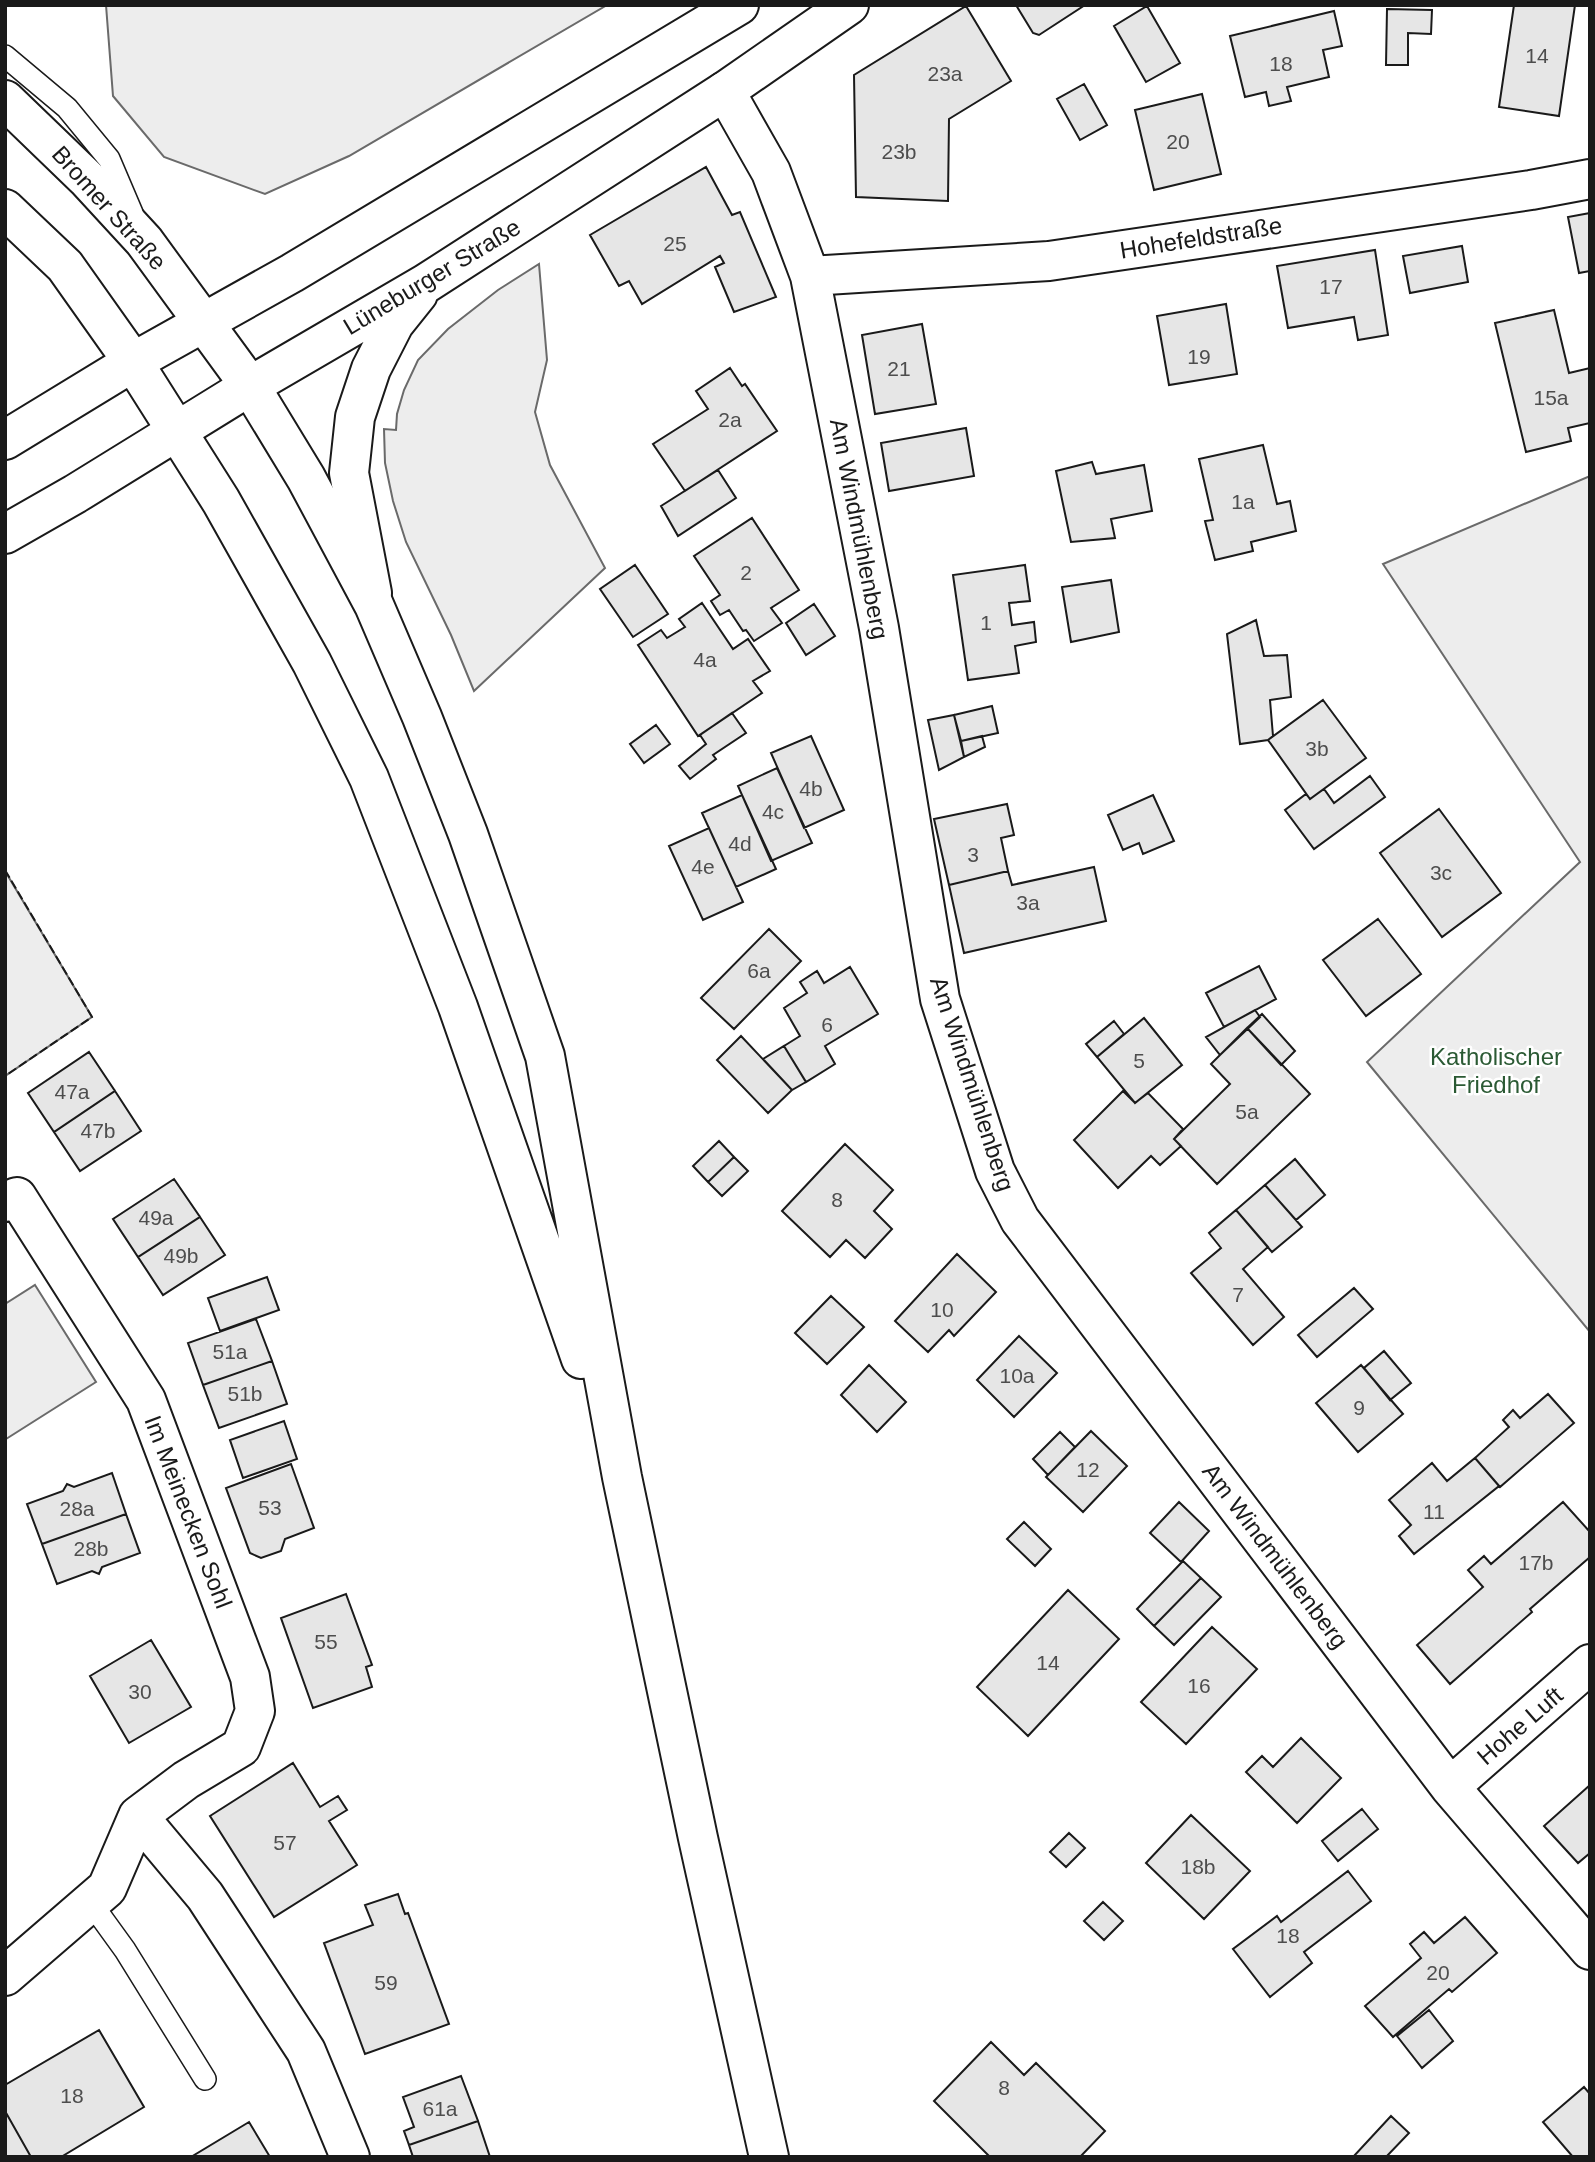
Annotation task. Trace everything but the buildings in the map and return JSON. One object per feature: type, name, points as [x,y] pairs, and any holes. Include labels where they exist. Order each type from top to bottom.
[{"type":"street","points":[[5,440],[739,5]]},
{"type":"street","name":"Lüneburger Straße","points":[[5,534],[425,284],[725,91],[849,5]]},
{"type":"street","name":"Am Windmühlenberg","points":[[725,91],[771,172],[810,275],[879,628],[940,999],[995,1171],[1020,1220],[1450,1787],[1590,1950]]},
{"type":"street","name":"Bromer Straße","points":[[5,100],[86,177],[144,241],[206,323],[250,386],[306,478],[374,606]]},
{"type":"street","name":"Hohefeldstraße","points":[[810,275],[1049,261],[1590,179]]},
{"type":"street","points":[[5,209],[65,266],[178,430],[312,663],[369,778],[458,1007],[622,1477]]},
{"type":"street","points":[[425,284],[388,335],[371,369],[355,417],[349,473],[374,606],[468,834],[545,1056],[622,1477],[769,2157]]},
{"type":"street","name":"Im Meinecken Sohl","points":[[5,1202],[17,1197],[146,1400],[250,1677],[255,1711],[241,1747],[186,1780],[138,1816],[107,1888],[5,1976]]},
{"type":"street","name":"Hohe Luft","points":[[1450,1787],[1590,1664]]},
{"type":"street","points":[[138,1816],[205,1896],[306,2050],[349,2157]]},
{"type":"lane","points":[[5,56],[66,108],[109,159],[144,241]]},
{"type":"lane","points":[[91,1903],[125,1950],[205,2079]]},
{"type":"shaded area","points":[[106,5],[607,5],[349,156],[265,194],[164,157],[113,96]]},
{"type":"shaded area","points":[[539,264],[547,360],[535,412],[550,465],[605,568],[474,691],[451,635],[406,542],[385,463],[384,429],[396,430],[397,414],[404,390],[418,360],[448,329],[498,290]]},
{"type":"shaded area","name":"Katholischer Friedhof","points":[[1590,476],[1590,1332],[1367,1062],[1580,862],[1383,564]]},
{"type":"shaded area","points":[[5,871],[92,1017],[5,1076]]},
{"type":"shaded area","points":[[35,1285],[96,1382],[6,1439],[5,1304]]},
{"type":"fence","points":[[5,870],[92,1017],[5,1076]]}]
